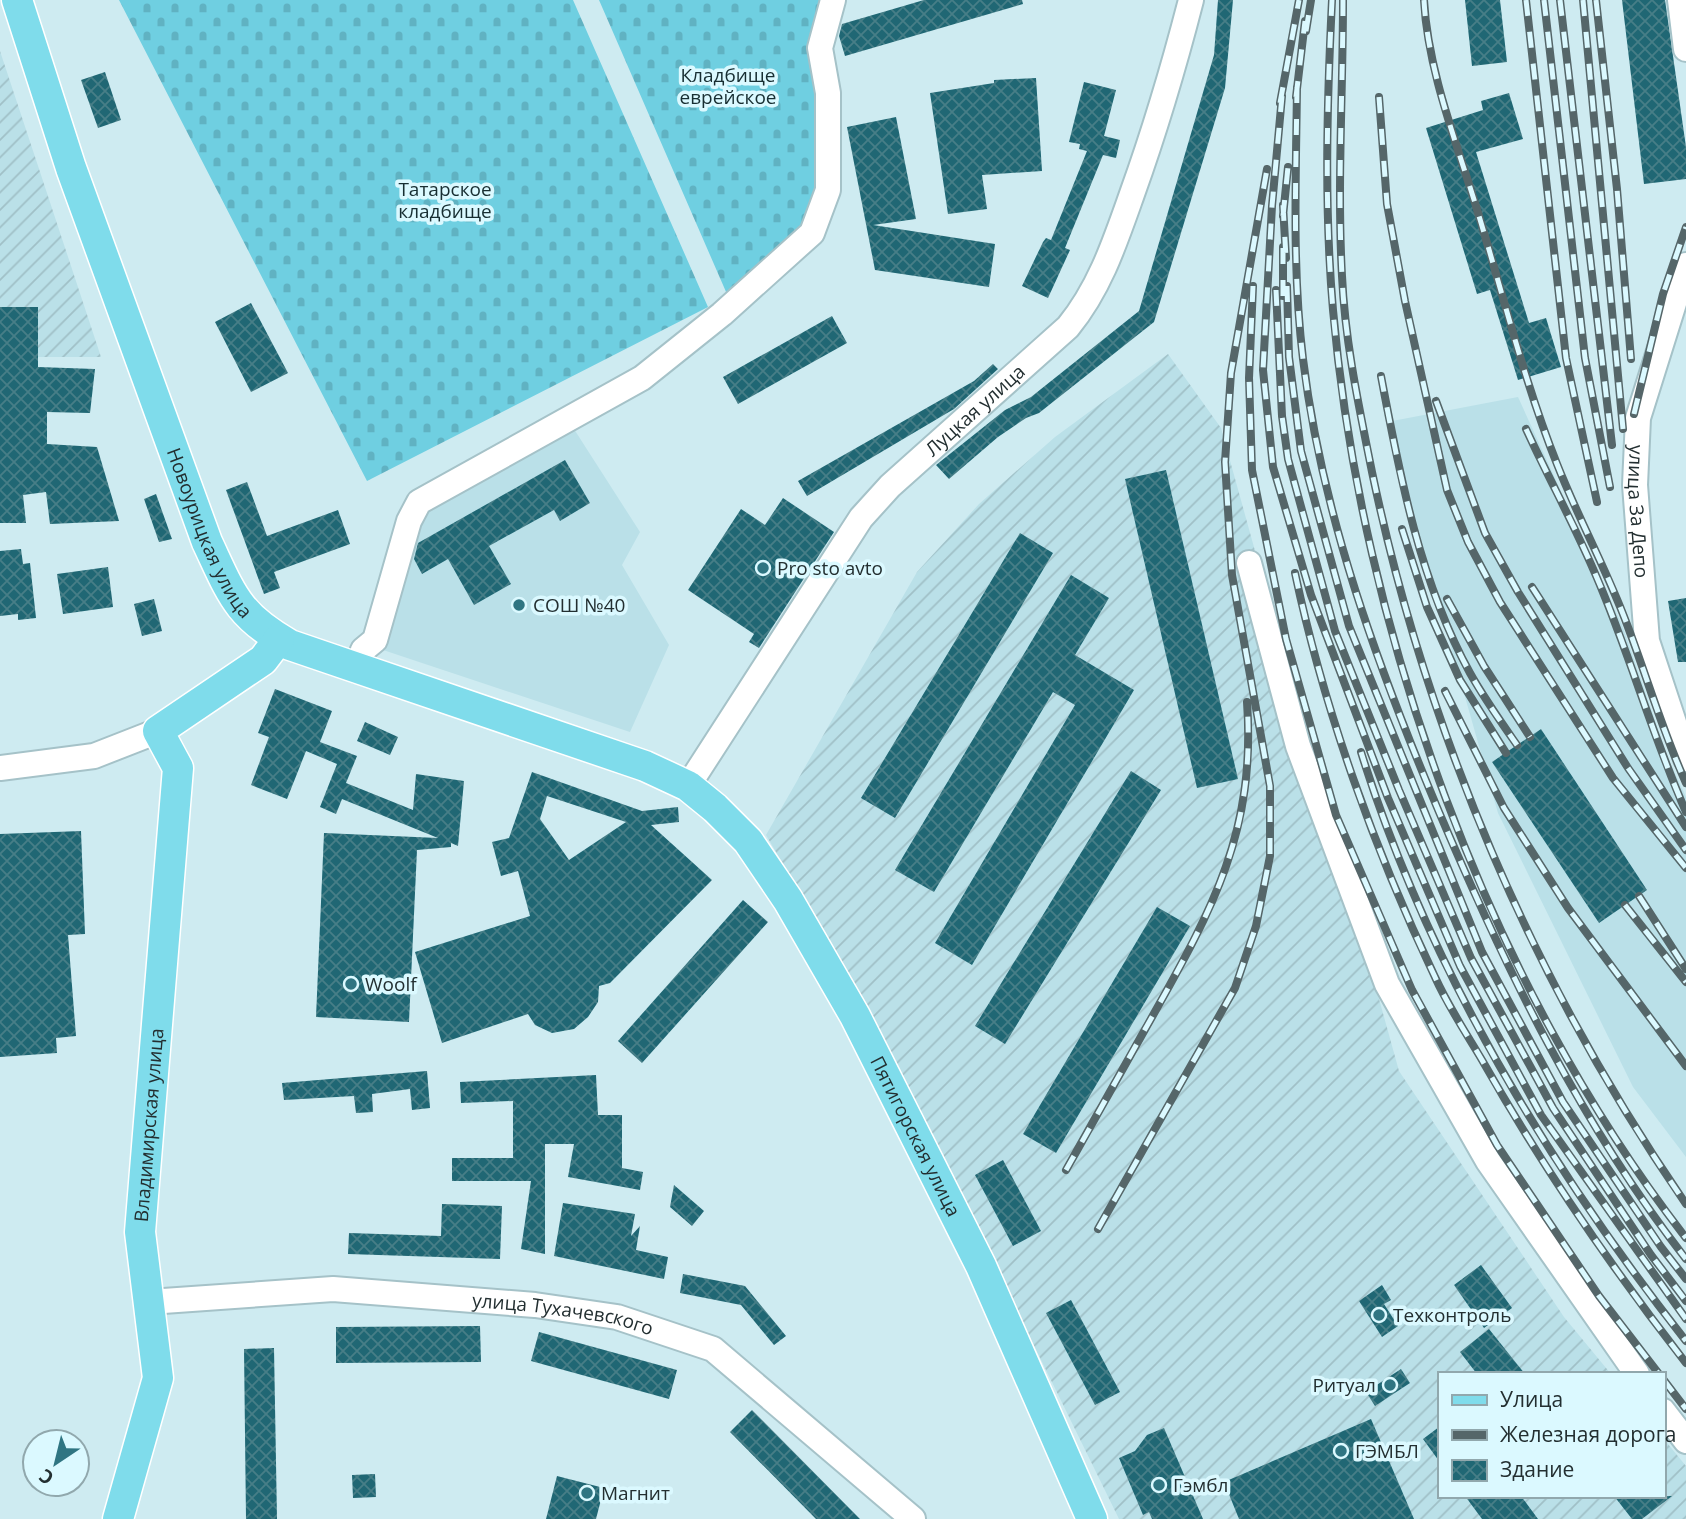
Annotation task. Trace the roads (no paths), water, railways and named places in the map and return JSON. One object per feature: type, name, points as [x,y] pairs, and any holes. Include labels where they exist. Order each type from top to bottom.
[{"type":"main road","name":"Новоурицкая улица","points":[[17,0],[71,168],[207,542],[238,603],[251,620],[279,639],[357,670],[623,758],[688,786]]},
{"type":"main road","points":[[158,732],[263,660],[279,639]]},
{"type":"main road","name":"Владимирская улица","points":[[118,1519],[158,1378],[139,1232],[178,768],[158,732]]},
{"type":"main road","name":"Пятигорская улица","points":[[688,786],[748,841],[788,900],[855,1016],[981,1266],[1092,1519]]},
{"type":"street","points":[[357,670],[363,650],[375,640],[409,521],[419,502],[642,378],[722,314],[812,233],[828,190],[828,93],[820,48],[833,0]]},
{"type":"street","name":"Луцкая улица","points":[[688,786],[861,518],[890,486],[1068,327],[1086,304],[1110,258],[1136,183],[1191,0]]},
{"type":"street","points":[[1680,0],[1686,49]]},
{"type":"street","name":"улица За Депо","points":[[1686,265],[1638,418],[1635,485],[1647,641],[1686,759]]},
{"type":"street","points":[[1249,563],[1298,746],[1387,984],[1488,1161],[1636,1372]]},
{"type":"street","points":[[0,768],[94,757],[158,732]]},
{"type":"street","name":"улица Тухачевского","points":[[149,1302],[333,1289],[535,1305],[617,1317],[713,1349],[913,1519]]},
{"type":"street","points":[[1665,1413],[1686,1441]]},
{"type":"railway","points":[[1280,103],[1299,0]]},
{"type":"railway","points":[[1306,31],[1311,0]]},
{"type":"railway","points":[[1332,0],[1327,155],[1333,310],[1348,431],[1372,554],[1405,677],[1446,798],[1495,917],[1551,1030],[1615,1138],[1686,1238]]},
{"type":"railway","points":[[1343,0],[1340,207],[1344,301],[1349,350],[1362,423],[1395,570],[1455,761],[1534,945],[1631,1120],[1686,1204]]},
{"type":"railway","points":[[1424,0],[1431,55],[1453,136],[1545,434],[1623,614],[1686,783]]},
{"type":"railway","points":[[1526,0],[1566,358],[1597,502]]},
{"type":"railway","points":[[1544,0],[1585,358],[1610,487]]},
{"type":"railway","points":[[1560,0],[1612,445]]},
{"type":"railway","points":[[1583,0],[1623,429]]},
{"type":"railway","points":[[1596,0],[1617,189],[1631,359]]},
{"type":"railway","points":[[1296,97],[1305,21]]},
{"type":"railway","points":[[1297,87],[1296,257],[1303,359],[1324,476],[1355,590],[1416,757],[1519,987],[1612,1154],[1686,1259]]},
{"type":"railway","points":[[1282,96],[1272,206],[1263,370],[1273,467],[1311,595],[1388,798],[1460,966],[1541,1115],[1686,1319]]},
{"type":"railway","points":[[1379,97],[1387,204],[1405,301],[1447,490],[1468,542],[1500,602],[1613,778],[1686,868]]},
{"type":"railway","points":[[1283,216],[1288,167]]},
{"type":"railway","points":[[1098,1229],[1235,988],[1256,926],[1270,856],[1270,786],[1232,575],[1225,462],[1231,373],[1267,169]]},
{"type":"railway","points":[[1283,205],[1286,258]]},
{"type":"railway","points":[[1634,414],[1663,294],[1686,227]]},
{"type":"railway","points":[[1283,247],[1283,296]]},
{"type":"railway","points":[[1253,286],[1249,378],[1252,470],[1286,639],[1336,815],[1412,990],[1497,1145],[1599,1296],[1657,1372]]},
{"type":"railway","points":[[1287,286],[1289,357],[1301,451],[1349,626],[1482,952],[1563,1102],[1661,1247],[1686,1279]]},
{"type":"railway","points":[[1276,290],[1282,416],[1288,459],[1335,631],[1399,790],[1471,958],[1553,1108],[1651,1255],[1686,1301]]},
{"type":"railway","points":[[1381,376],[1404,490],[1438,602],[1470,673],[1517,745]]},
{"type":"railway","points":[[1436,401],[1485,533],[1518,592],[1628,768],[1686,850]]},
{"type":"railway","points":[[1526,429],[1597,578],[1686,812]]},
{"type":"railway","points":[[1402,529],[1427,607],[1460,680],[1506,753]]},
{"type":"railway","points":[[1295,573],[1321,676],[1353,779],[1392,880],[1440,988],[1553,1177],[1604,1253],[1686,1363]]},
{"type":"railway","points":[[1532,587],[1686,827]]},
{"type":"railway","points":[[1447,599],[1484,666],[1530,737]]},
{"type":"railway","points":[[1445,691],[1504,808],[1568,908],[1686,1066]]},
{"type":"railway","points":[[1066,1170],[1194,940],[1226,867],[1245,790],[1247,702]]},
{"type":"railway","points":[[1361,752],[1388,832],[1420,910],[1497,1061],[1586,1205],[1686,1341]]},
{"type":"railway","points":[[1639,896],[1686,969]]},
{"type":"railway","points":[[1625,905],[1686,982]]},
{"type":"railway","points":[[1665,1382],[1686,1409]]},
{"type":"place","name":"Pro sto avto","points":[[763,568]]},
{"type":"place","name":"СОШ №40","points":[[519,605]]},
{"type":"place","name":"Woolf","points":[[351,984]]},
{"type":"place","name":"Техконтроль","points":[[1379,1315]]},
{"type":"place","name":"Ритуал","points":[[1390,1385]]},
{"type":"place","name":"ГЭМБЛ","points":[[1341,1451]]},
{"type":"place","name":"Гэмбл","points":[[1159,1485]]},
{"type":"place","name":"Магнит","points":[[587,1493]]},
{"type":"park label","name":"Кладбище еврейское","points":[[728,86]]},
{"type":"park label","name":"Татарское кладбище","points":[[445,200]]}]
